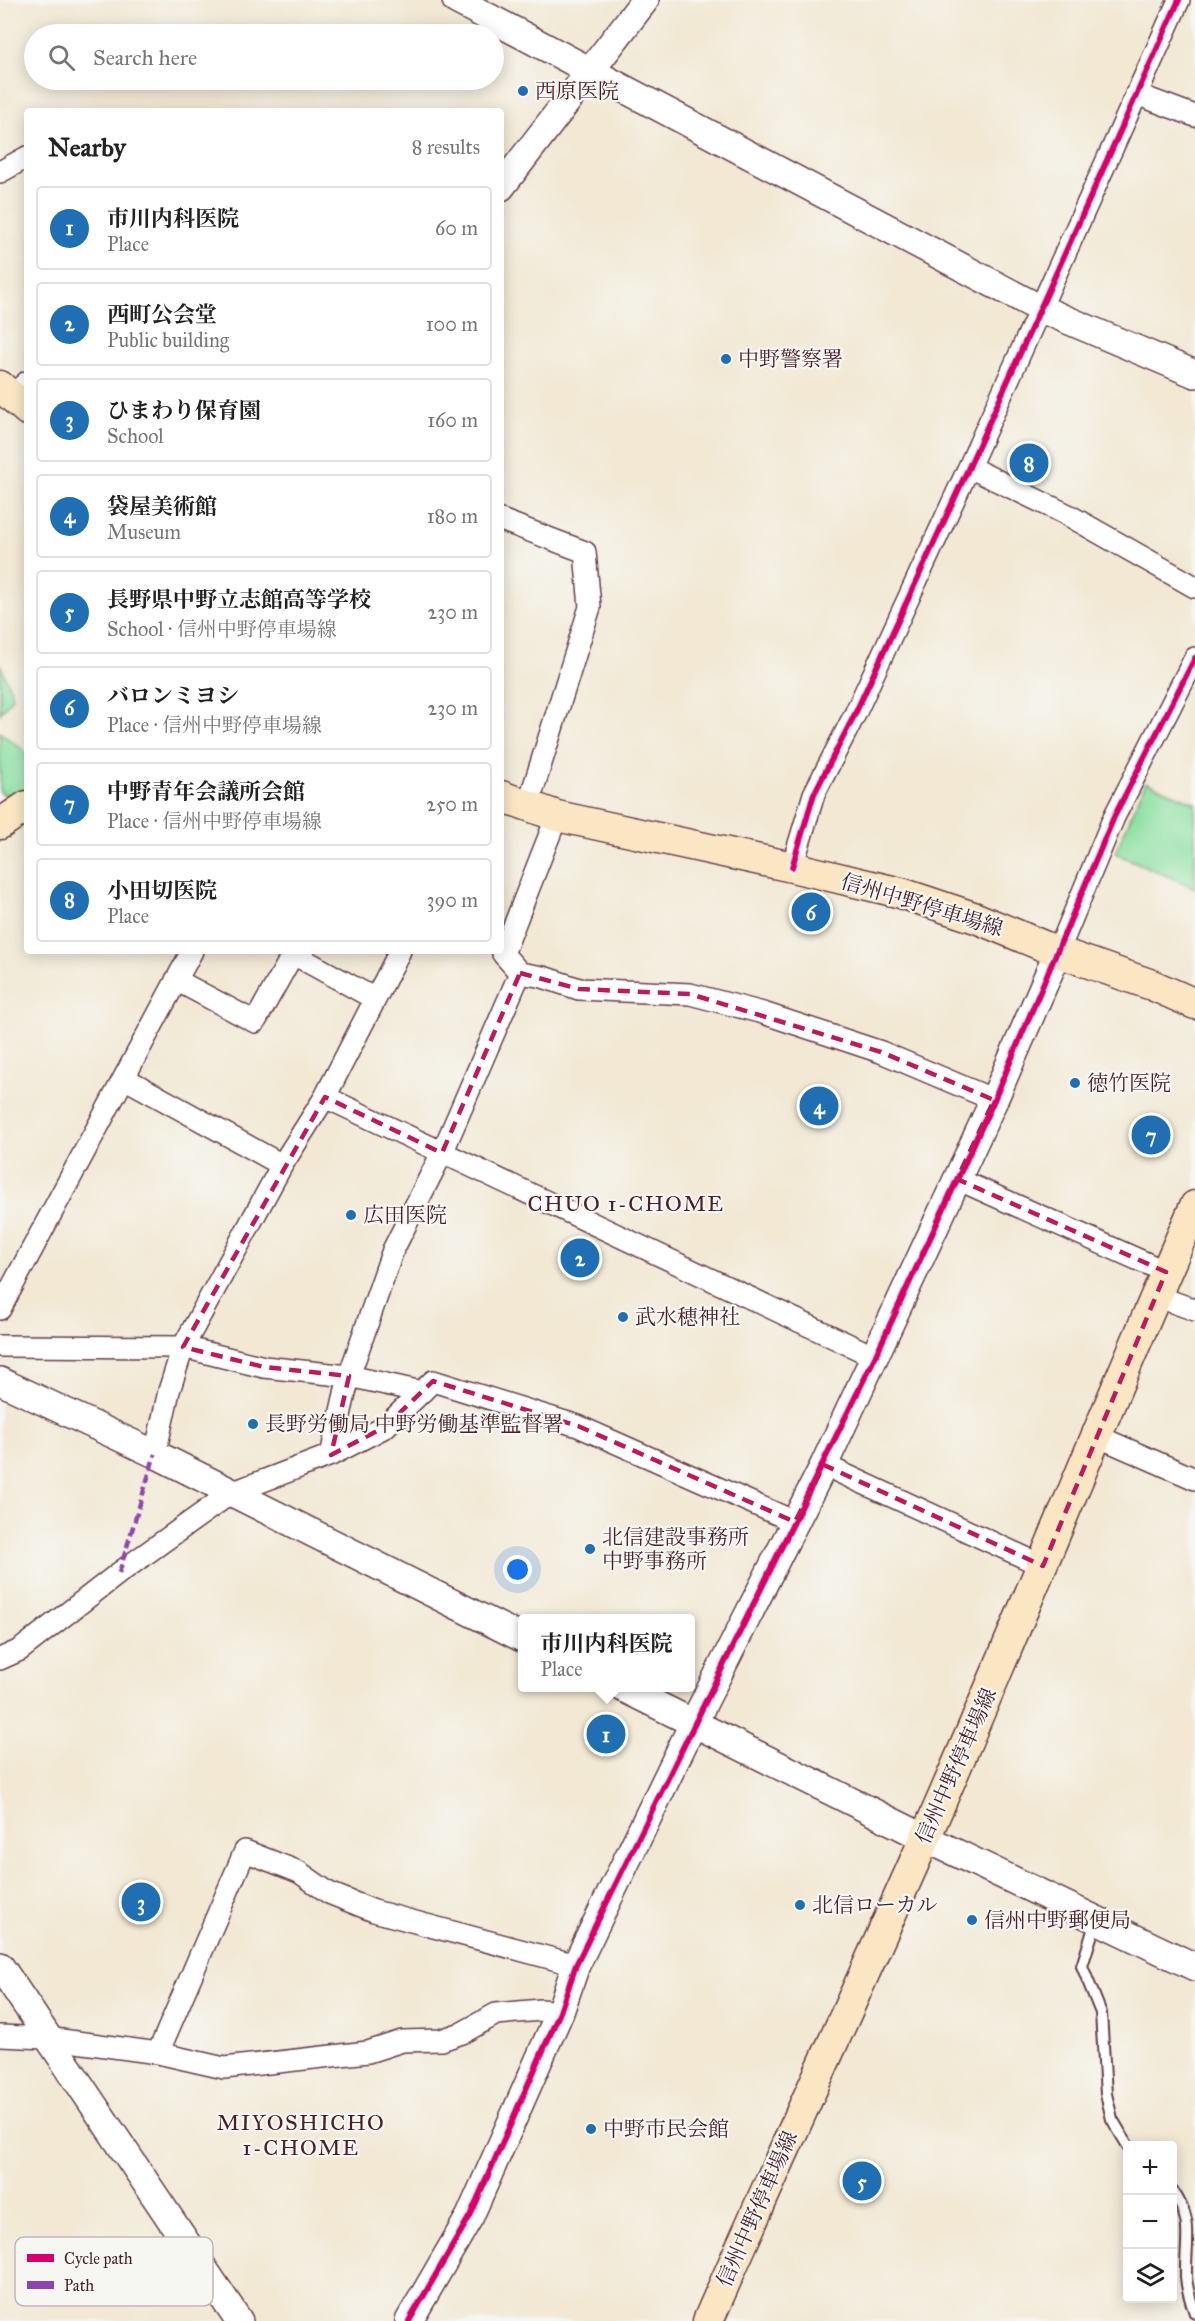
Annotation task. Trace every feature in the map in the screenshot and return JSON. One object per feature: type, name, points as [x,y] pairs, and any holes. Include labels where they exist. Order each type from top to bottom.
[{"type":"main road","name":"信州中野停車場線","points":[[515,801],[557,816],[901,893],[976,918],[1195,1004]]},
{"type":"main road","points":[[0,824],[24,808]]},
{"type":"main road","name":"信州中野停車場線","points":[[708,2321],[800,2111],[925,1838],[1195,1206]]},
{"type":"street","points":[[456,0],[503,24]]},
{"type":"street","points":[[504,183],[645,0]]},
{"type":"street","points":[[792,867],[814,794],[855,714],[969,467],[1179,0]]},
{"type":"street","points":[[504,25],[1040,308],[1195,374]]},
{"type":"street","points":[[1136,94],[1195,116]]},
{"type":"street","points":[[0,172],[24,159]]},
{"type":"street","points":[[969,467],[1068,515],[1195,587]]},
{"type":"street","points":[[504,521],[585,552],[590,607],[515,801]]},
{"type":"street","points":[[409,2321],[470,2216],[560,2012],[576,1965],[694,1722],[824,1465],[994,1100],[1114,817],[1195,658]]},
{"type":"street","points":[[504,945],[557,816]]},
{"type":"street","points":[[0,1309],[190,954]]},
{"type":"street","points":[[176,980],[255,1022],[289,954]]},
{"type":"street","points":[[294,954],[375,999]]},
{"type":"street","points":[[155,1454],[169,1391],[183,1347],[282,1165],[325,1097],[398,954]]},
{"type":"street","points":[[503,954],[520,973],[543,977],[579,989],[690,994],[763,1013],[881,1052],[994,1100]]},
{"type":"street","points":[[331,1455],[350,1376],[393,1250],[442,1153],[520,973]]},
{"type":"street","points":[[124,1078],[282,1165]]},
{"type":"street","points":[[325,1097],[875,1357]]},
{"type":"street","points":[[957,1179],[1161,1284],[1195,1310]]},
{"type":"street","points":[[0,1346],[183,1347],[264,1367],[350,1376],[422,1392]]},
{"type":"street","points":[[0,1381],[155,1454],[518,1636]]},
{"type":"street","points":[[0,1659],[20,1650],[119,1573],[231,1492],[331,1455],[385,1427],[433,1381],[578,1426],[795,1522]]},
{"type":"street","points":[[1097,1436],[1195,1479]]},
{"type":"street","points":[[824,1465],[1043,1566]]},
{"type":"street","points":[[631,1692],[925,1838],[1195,1967]]},
{"type":"street","points":[[158,2053],[245,1851],[299,1872],[329,1893],[374,1911],[576,1965]]},
{"type":"street","points":[[0,1966],[182,2237]]},
{"type":"street","points":[[0,2036],[47,2038],[158,2053],[224,2068],[368,2052],[402,2041],[441,2040],[462,2033],[496,2014],[541,2010],[560,2012]]},
{"type":"street","points":[[213,2283],[239,2321]]},
{"type":"lane","points":[[1097,1919],[1082,1966],[1101,2013],[1106,2094],[1112,2119],[1125,2141]]},
{"type":"lane","points":[[1177,2194],[1184,2202],[1191,2218],[1186,2277],[1195,2313]]},
{"type":"highlighted area","points":[[520,973],[579,989],[690,994],[881,1052],[994,1100],[957,1179],[1166,1272],[1043,1566],[824,1465],[795,1522],[578,1426],[433,1381],[385,1427],[331,1455],[349,1376],[264,1367],[183,1347],[325,1097],[442,1153]]},
{"type":"green space","points":[[0,664],[13,696],[0,714]]},
{"type":"green space","points":[[0,732],[24,751],[24,791],[12,799],[0,792]]},
{"type":"green space","points":[[1146,782],[1195,803],[1195,888],[1115,853]]},
{"type":"marked path","points":[[119,1573],[155,1454]]},
{"type":"cycle path","points":[[792,867],[814,794],[855,714],[969,467],[1179,0]]},
{"type":"cycle path","points":[[409,2321],[470,2216],[560,2012],[576,1965],[875,1357],[994,1100],[1114,817],[1195,658]]},
{"type":"place","name":"西原医院","points":[[523,91]]},
{"type":"place","name":"中野警察署","points":[[726,359]]},
{"type":"place","name":"小田切医院","points":[[1029,463]]},
{"type":"place","name":"バロンミヨシ","points":[[811,912]]},
{"type":"place","name":"徳竹医院","points":[[1075,1083]]},
{"type":"place","name":"袋屋美術館","points":[[819,1106]]},
{"type":"place","name":"中野青年会議所会館","points":[[1151,1135]]},
{"type":"place","name":"広田医院","points":[[351,1215]]},
{"type":"place","name":"西町公会堂","points":[[580,1258]]},
{"type":"place","name":"武水穂神社","points":[[623,1317]]},
{"type":"place","name":"長野労働局 中野労働基準監督署","points":[[253,1424]]},
{"type":"place","name":"北信建設事務所 中野事務所","points":[[590,1549]]},
{"type":"place","name":"市川内科医院","points":[[606,1734]]},
{"type":"place","name":"ひまわり保育園","points":[[141,1902]]},
{"type":"place","name":"北信ローカル","points":[[800,1905]]},
{"type":"place","name":"信州中野郵便局","points":[[972,1920]]},
{"type":"place","name":"中野市民会館","points":[[591,2129]]},
{"type":"place","name":"長野県中野立志館高等学校","points":[[862,2181]]},
{"type":"district","name":"CHUO 1-CHOME","points":[[626,1203]]},
{"type":"district","name":"MIYOSHICHO 1-CHOME","points":[[301,2134]]}]
